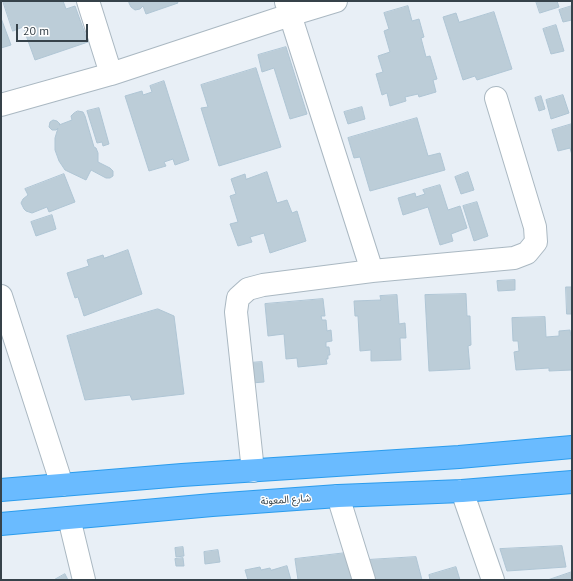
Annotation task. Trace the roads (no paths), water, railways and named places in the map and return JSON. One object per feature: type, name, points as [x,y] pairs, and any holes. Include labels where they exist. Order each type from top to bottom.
[{"type":"highway","points":[[1,490],[182,475],[459,457],[572,447]]},
{"type":"highway","name":"شارع المعونة","points":[[1,524],[212,505],[338,496],[462,491],[572,482]]},
{"type":"street","points":[[88,1],[111,74]]},
{"type":"street","points":[[1,104],[111,74],[288,8],[336,1]]},
{"type":"street","points":[[288,8],[372,271]]},
{"type":"street","points":[[253,471],[236,312],[238,298],[248,289],[263,285],[372,271],[514,258],[527,253],[536,242],[535,228],[496,98]]},
{"type":"street","points":[[1,296],[62,485]]},
{"type":"street","points":[[462,491],[493,580]]},
{"type":"street","points":[[338,496],[364,580]]},
{"type":"street","points":[[69,518],[84,580]]}]
